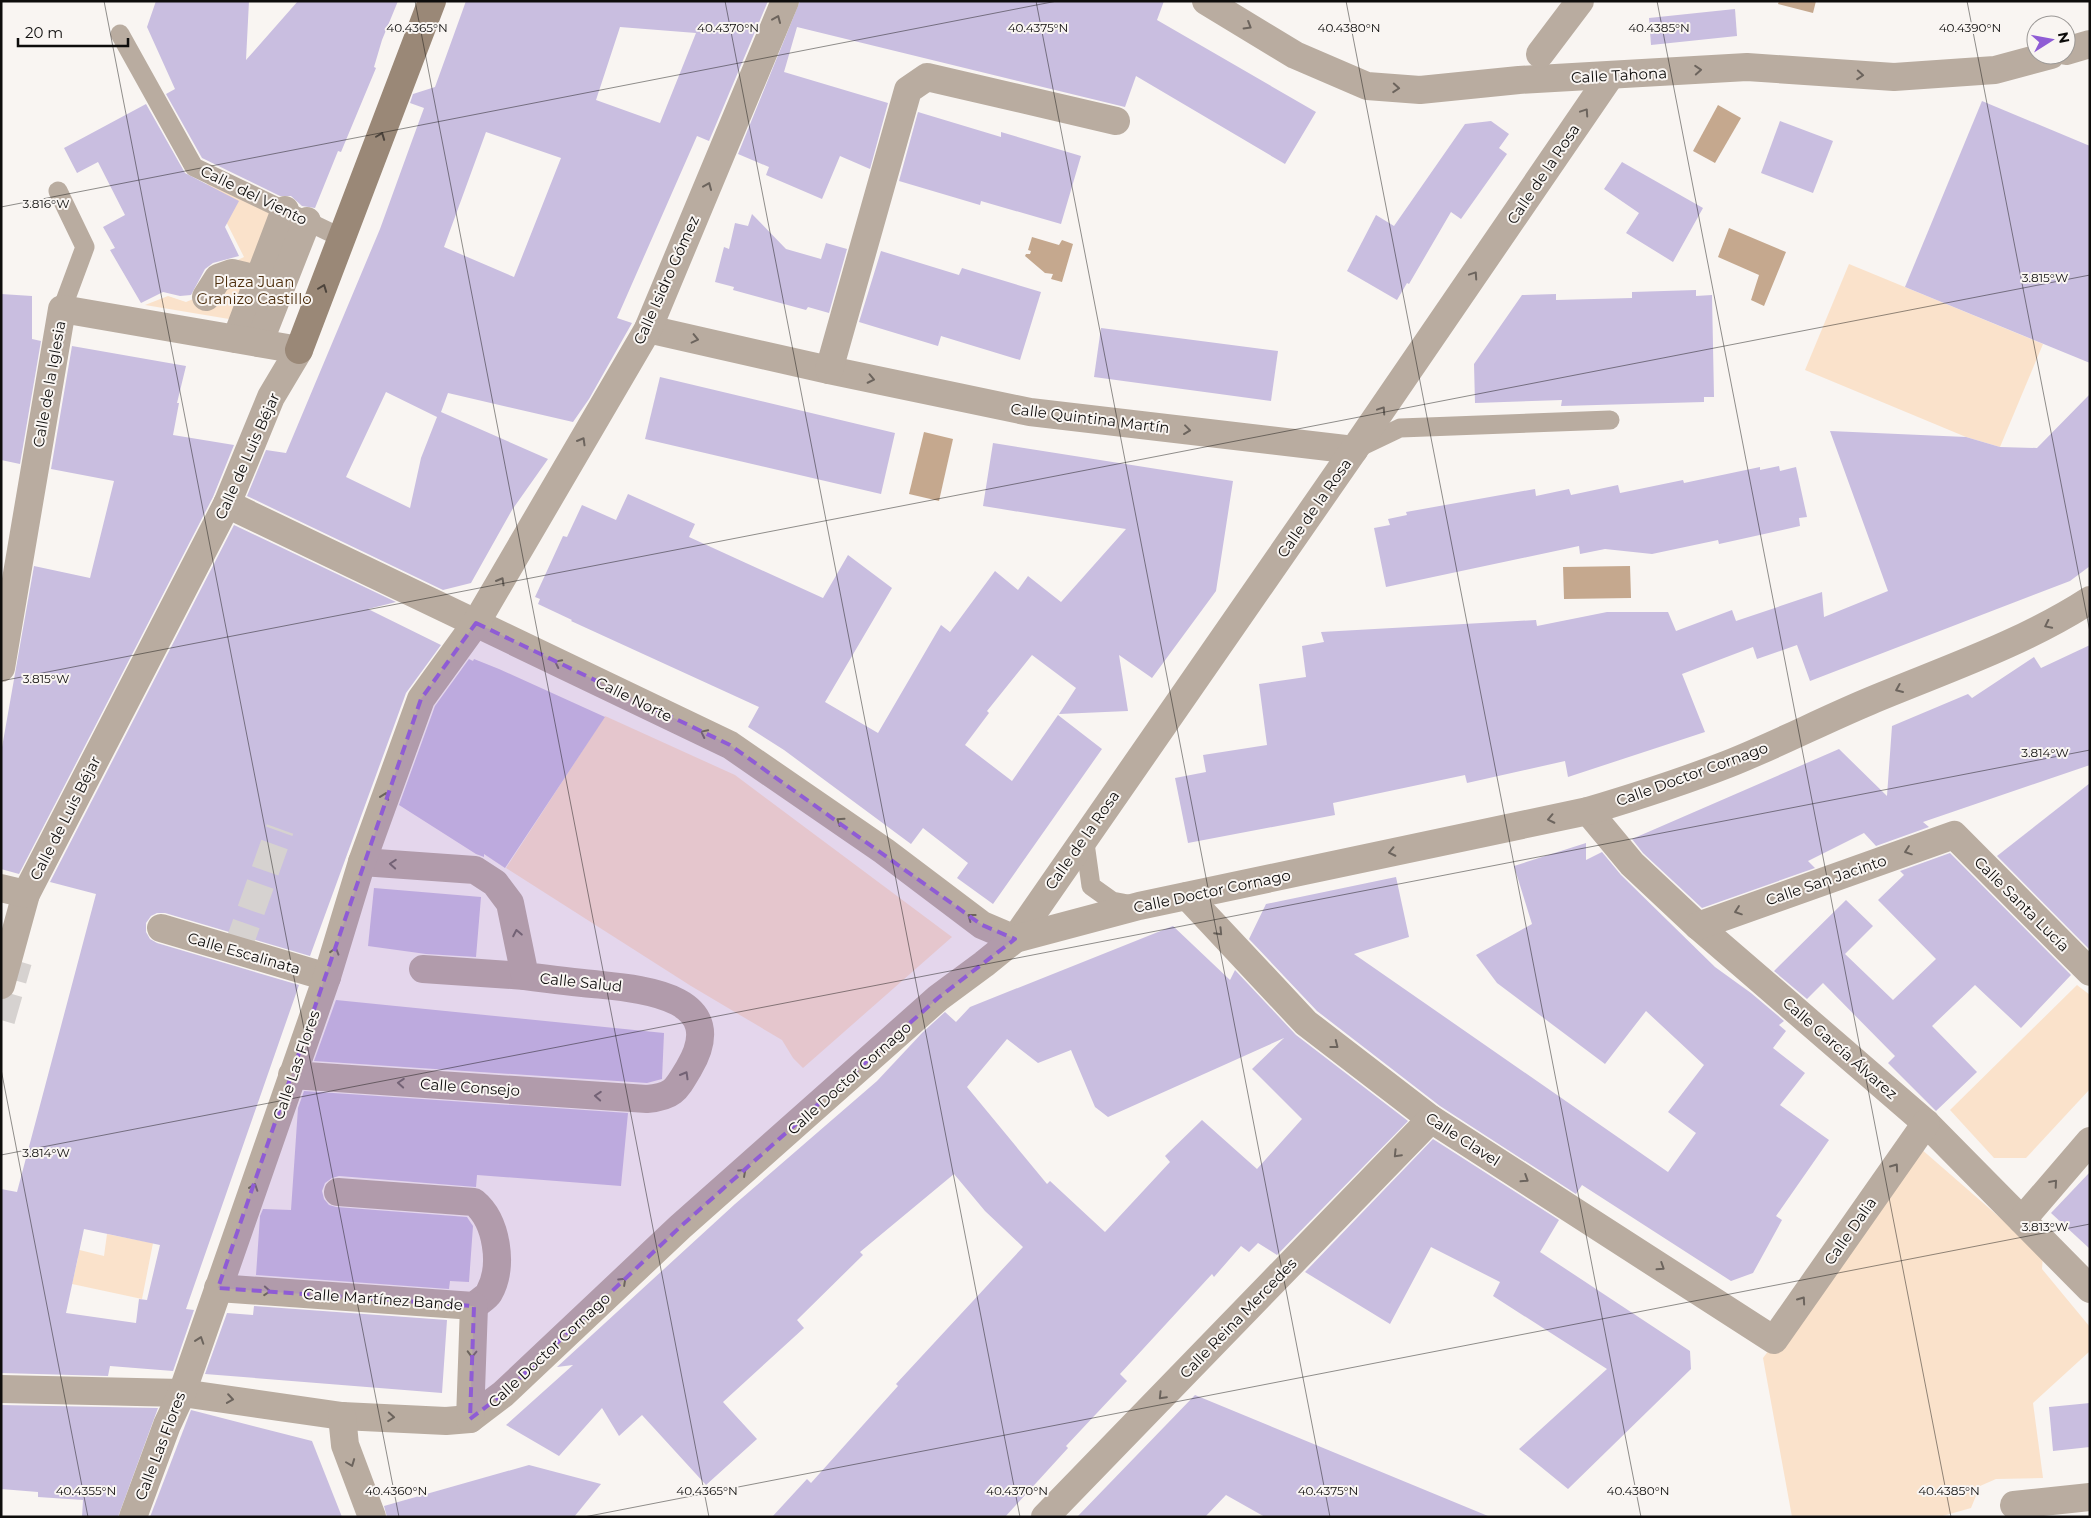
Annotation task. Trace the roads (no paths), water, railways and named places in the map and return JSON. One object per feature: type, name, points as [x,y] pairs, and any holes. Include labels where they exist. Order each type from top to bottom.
[{"type":"street","name":"Calle de Luis Béjar","points":[[1,985],[14,891],[227,504],[270,397],[299,350],[432,1]]},
{"type":"street","name":"Calle Isidro Gómez","points":[[476,623],[648,328],[785,1]]},
{"type":"street","name":"Calle Tahona","points":[[1206,1],[1295,55],[1367,86],[1420,90],[1519,80],[1747,67],[1894,77],[1996,70],[2026,62]]},
{"type":"street","points":[[1540,54],[1580,1]]},
{"type":"street","points":[[2076,48],[2090,44]]},
{"type":"street","name":"Calle de la Rosa","points":[[1015,938],[1084,836],[1354,450],[1610,76]]},
{"type":"street","points":[[829,370],[908,90],[927,77],[1116,121]]},
{"type":"street","points":[[247,341],[258,280],[296,216]]},
{"type":"street","points":[[247,341],[296,216]]},
{"type":"street","points":[[206,297],[218,278],[232,273],[258,280]]},
{"type":"street","name":"Calle de la Iglesia","points":[[1,668],[62,308],[299,350]]},
{"type":"street","name":"Calle Quintina Martín","points":[[648,328],[829,370],[1030,412],[1354,450]]},
{"type":"street","name":"Calle Norte","points":[[227,504],[730,745],[884,851],[982,925],[1015,938]]},
{"type":"street","name":"Calle Doctor Cornago","points":[[470,1419],[503,1394],[680,1228],[938,998],[1015,938],[1140,906],[1588,811],[1649,794],[1729,764],[1848,710],[2024,636],[2063,618],[2090,600]]},
{"type":"street","name":"Calle Las Flores","points":[[133,1517],[167,1425],[182,1393],[327,977],[362,862],[421,698],[476,623]]},
{"type":"street","name":"Calle García Álvarez","points":[[1588,811],[1632,864],[1698,926],[1926,1123],[2090,1289]]},
{"type":"street","name":"Calle San Jacinto","points":[[1698,926],[1954,835]]},
{"type":"street","name":"Calle Santa Lucía","points":[[1954,835],[2090,972]]},
{"type":"street","name":"Calle Salud","points":[[362,862],[476,870],[495,883],[510,903],[525,976],[640,989],[672,997],[688,1007],[698,1023],[699,1035],[691,1065],[676,1091],[662,1098],[647,1099]]},
{"type":"street","name":"Calle Clavel","points":[[1187,896],[1306,1023],[1430,1119],[1774,1340]]},
{"type":"street","name":"Calle Escalinata","points":[[162,928],[327,977]]},
{"type":"street","points":[[423,969],[525,976]]},
{"type":"street","name":"Calle Consejo","points":[[292,1075],[647,1099]]},
{"type":"street","name":"Calle Reina Mercedes","points":[[1045,1517],[1430,1119]]},
{"type":"street","name":"Calle Dalia","points":[[1774,1340],[1926,1123]]},
{"type":"street","points":[[2022,1220],[2090,1141]]},
{"type":"street","name":"Calle Martínez Bande","points":[[218,1288],[474,1306],[488,1294],[495,1275],[496,1252],[492,1228],[484,1211],[474,1202],[338,1192]]},
{"type":"street","name":"Calle Doctor Cornago","points":[[470,1419],[474,1306]]},
{"type":"street","points":[[1,1389],[182,1393],[342,1416],[446,1421],[470,1419]]},
{"type":"street","points":[[342,1416],[344,1445],[372,1517]]},
{"type":"street","points":[[2014,1505],[2090,1497]]},
{"type":"lane","name":"Calle del Viento","points":[[120,34],[194,167],[342,238]]},
{"type":"lane","points":[[1519,80],[1540,54]]},
{"type":"lane","points":[[58,191],[85,247],[62,308]]},
{"type":"lane","points":[[1354,450],[1400,428],[1610,420]]},
{"type":"lane","points":[[1084,836],[1092,886],[1112,901],[1140,906]]},
{"type":"tunnel","points":[[237,950],[280,829]]},
{"type":"tunnel","points":[[1,1020],[18,961]]},
{"type":"park label","name":"Plaza Juan Granizo Castillo","points":[[254,290]]}]
